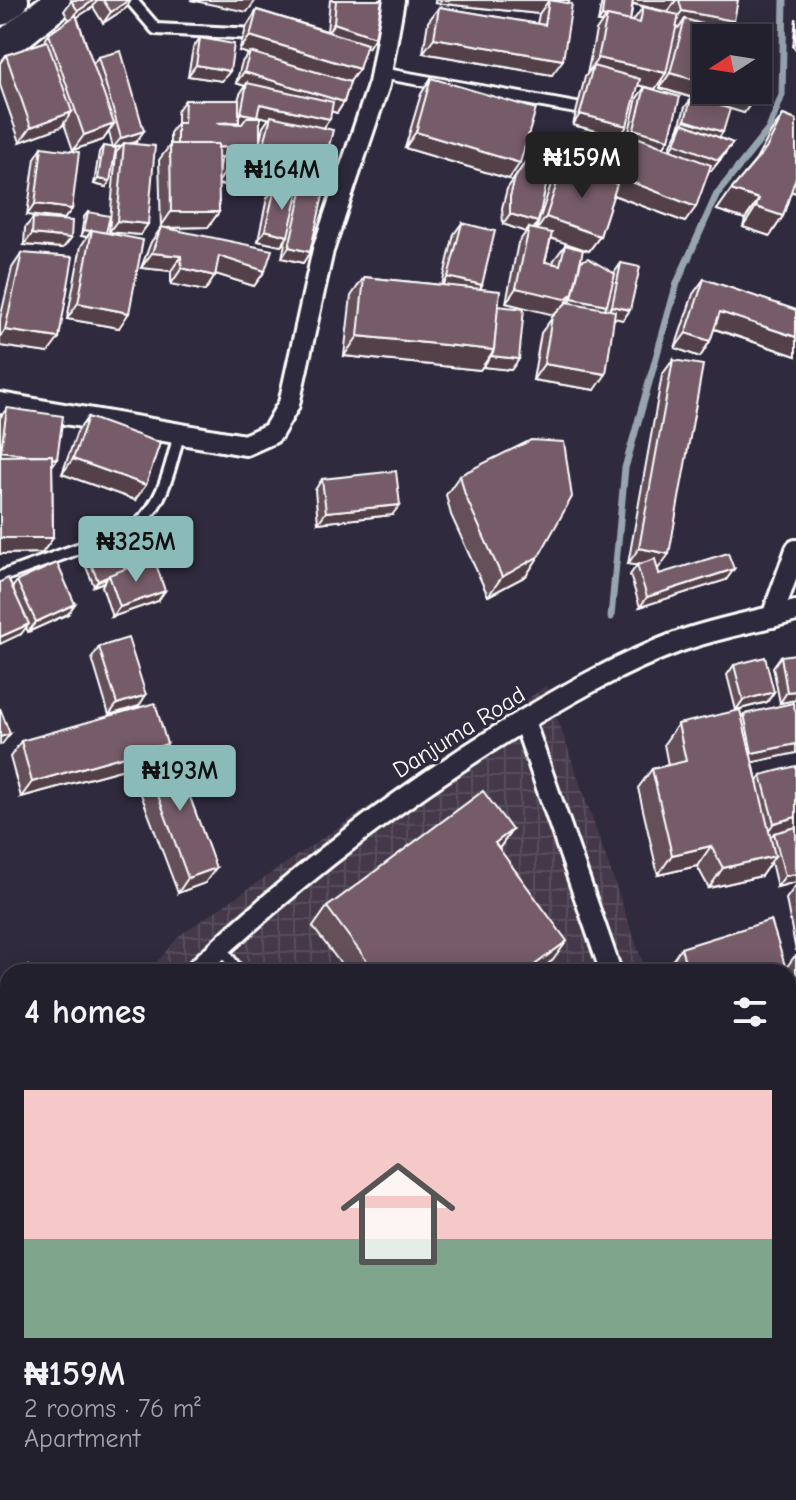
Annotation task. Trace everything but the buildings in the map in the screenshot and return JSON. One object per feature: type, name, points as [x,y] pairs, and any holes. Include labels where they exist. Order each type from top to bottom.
[{"type":"main road","points":[[0,10],[13,0]]},
{"type":"main road","points":[[0,49],[61,0]]},
{"type":"street","points":[[0,403],[245,445],[272,433],[289,404],[323,250],[381,73],[394,0]]},
{"type":"street","points":[[772,617],[796,550]]},
{"type":"street","name":"Danjuma Road","points":[[202,964],[251,918],[395,803],[594,678],[680,641],[796,611]]},
{"type":"street","points":[[524,721],[608,964]]},
{"type":"lane","points":[[131,0],[156,29],[263,34]]},
{"type":"lane","points":[[381,73],[576,108]]},
{"type":"lane","points":[[0,577],[133,529],[157,504],[179,434]]},
{"type":"lane","points":[[220,947],[233,964]]},
{"type":"shaded area","points":[[546,686],[643,964],[155,964],[180,935]]},
{"type":"waterway","points":[[611,617],[625,468],[677,283],[717,194],[769,129],[782,95],[784,0]]}]
